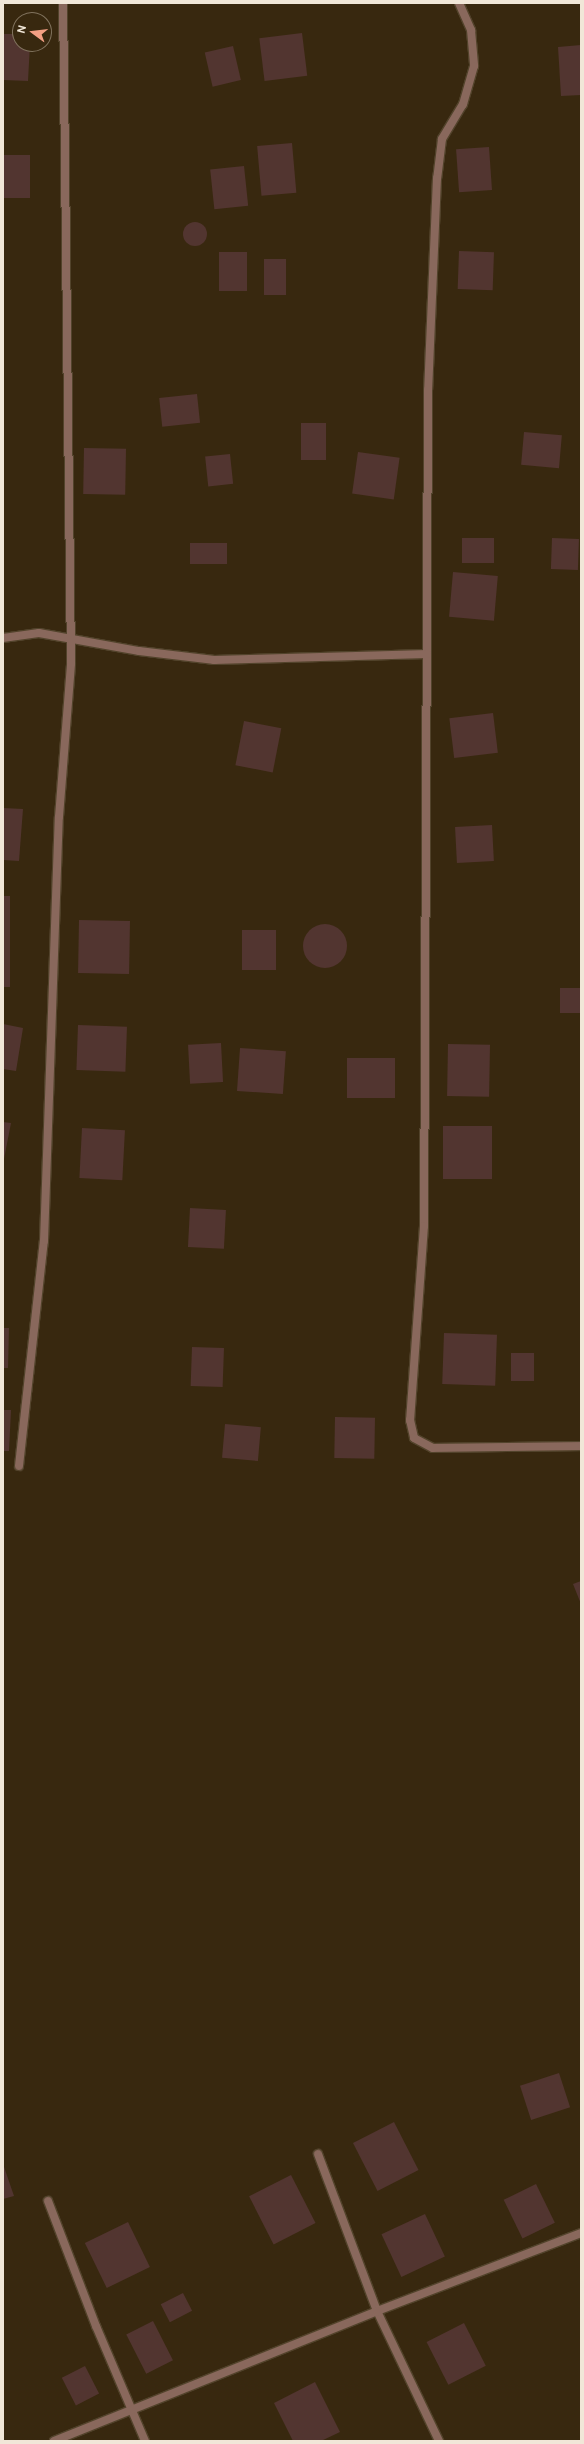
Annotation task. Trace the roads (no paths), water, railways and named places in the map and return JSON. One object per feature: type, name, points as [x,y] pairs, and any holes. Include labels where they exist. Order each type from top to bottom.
[{"type":"street","points":[[19,1466],[44,1241],[59,817],[71,663],[63,3]]},
{"type":"street","points":[[459,3],[471,30],[474,66],[463,104],[442,139],[437,178],[428,390],[424,1226],[410,1420],[414,1438],[432,1448],[581,1446]]},
{"type":"street","points":[[3,638],[39,633],[70,637],[139,651],[214,660],[427,654]]},
{"type":"street","points":[[318,2154],[377,2311],[439,2441]]},
{"type":"street","points":[[48,2200],[130,2408],[145,2441]]},
{"type":"street","points":[[54,2441],[130,2408],[581,2232]]}]
